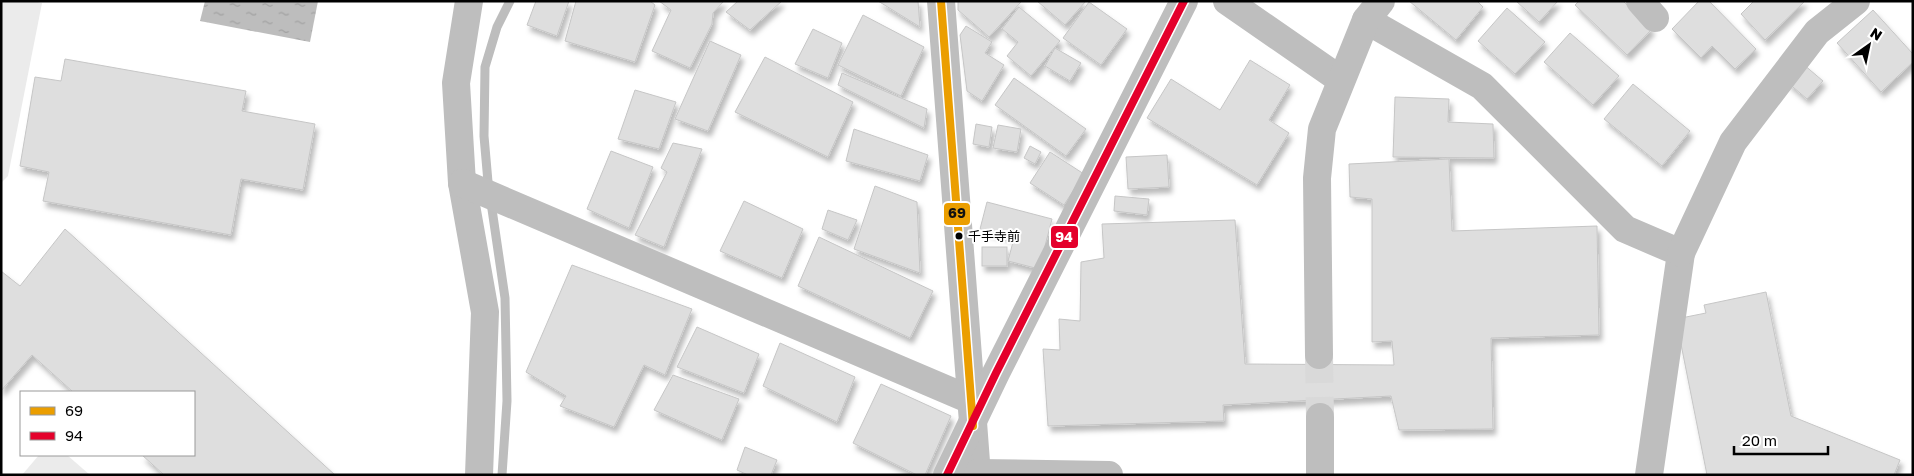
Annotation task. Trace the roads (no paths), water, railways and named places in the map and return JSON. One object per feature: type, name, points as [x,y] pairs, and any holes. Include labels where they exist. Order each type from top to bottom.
[{"type":"street","points":[[469,1],[456,83],[485,312],[479,475]]},
{"type":"street","points":[[941,1],[977,474],[1109,475]]},
{"type":"street","points":[[947,475],[972,411],[996,373],[1184,1]]},
{"type":"street","points":[[1227,1],[1341,80]]},
{"type":"street","points":[[1649,475],[1682,253],[1733,142],[1817,32],[1856,1]]},
{"type":"street","points":[[1319,355],[1317,178],[1322,129],[1341,80],[1373,11],[1482,86],[1625,229],[1682,253]]},
{"type":"street","points":[[470,187],[972,411]]},
{"type":"street","points":[[1320,417],[1320,475]]},
{"type":"water","points":[[205,1],[318,1],[310,42],[200,21]]},
{"type":"waterway","points":[[502,475],[507,401],[505,298],[488,182],[484,136],[485,67],[497,27],[510,1]]},
{"type":"tunnel","points":[[1319,355],[1320,417]]},
{"type":"place","name":"千手寺前","points":[[959,236]]}]
